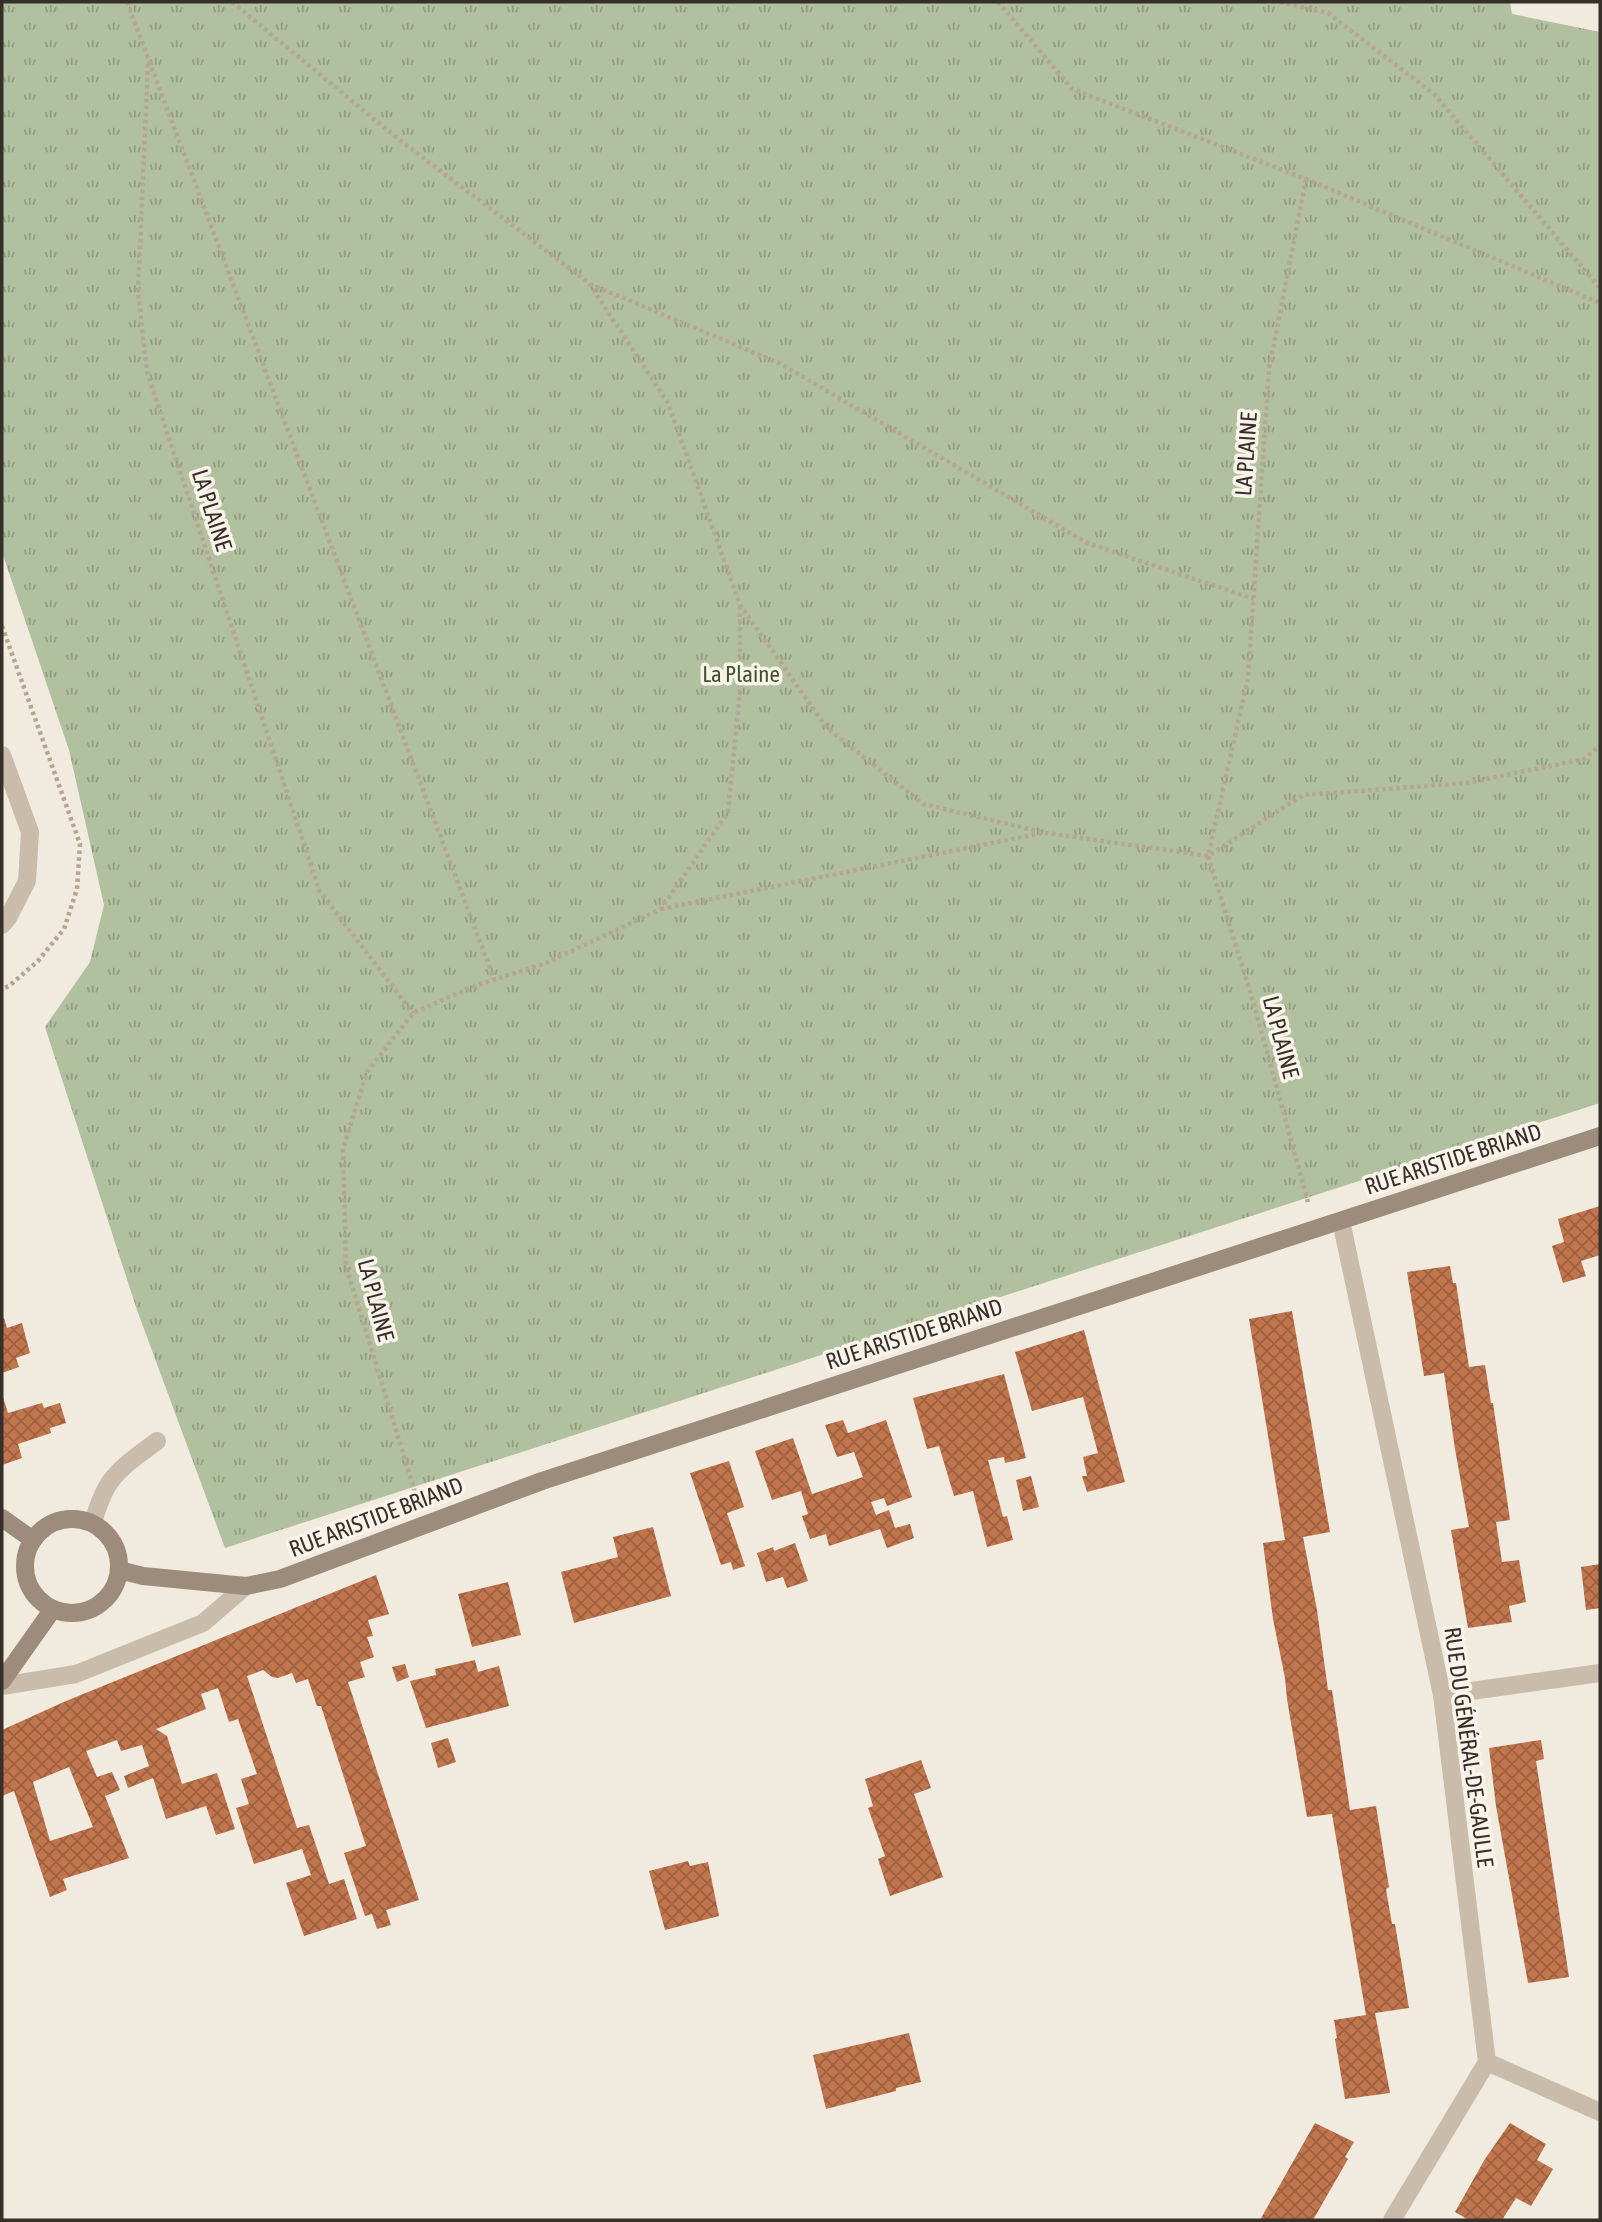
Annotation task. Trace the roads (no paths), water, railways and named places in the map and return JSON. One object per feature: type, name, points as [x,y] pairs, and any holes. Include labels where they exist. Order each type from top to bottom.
[{"type":"street","points":[[2,755],[30,832],[27,881],[2,925]]},
{"type":"street","name":"RUE ARISTIDE BRIAND","points":[[119,1570],[143,1576],[246,1586],[280,1579],[554,1477],[1600,1136]]},
{"type":"street","name":"RUE DU GÉNÉRAL-DE-GAULLE","points":[[1341,1221],[1441,1695],[1487,2062]]},
{"type":"street","points":[[93,1523],[100,1497],[110,1480],[157,1441]]},
{"type":"street","points":[[2,1517],[33,1540]]},
{"type":"street","points":[[77,1518],[93,1523],[106,1532],[116,1546],[120,1562],[118,1578],[111,1593],[100,1605],[85,1612],[68,1614],[40,1602],[25,1576],[24,1561],[33,1540],[48,1525],[62,1519],[77,1518]]},
{"type":"street","name":"RUE ARISTIDE BRIAND","points":[[2,1684],[76,1674],[191,1629],[203,1623],[246,1586]]},
{"type":"street","name":"RUE ARISTIDE BRIAND","points":[[2,1684],[53,1609]]},
{"type":"street","points":[[1441,1695],[1600,1673]]},
{"type":"street","points":[[1392,2220],[1487,2062],[1600,2112]]},
{"type":"park label","name":"La Plaine","points":[[741,674]]}]
